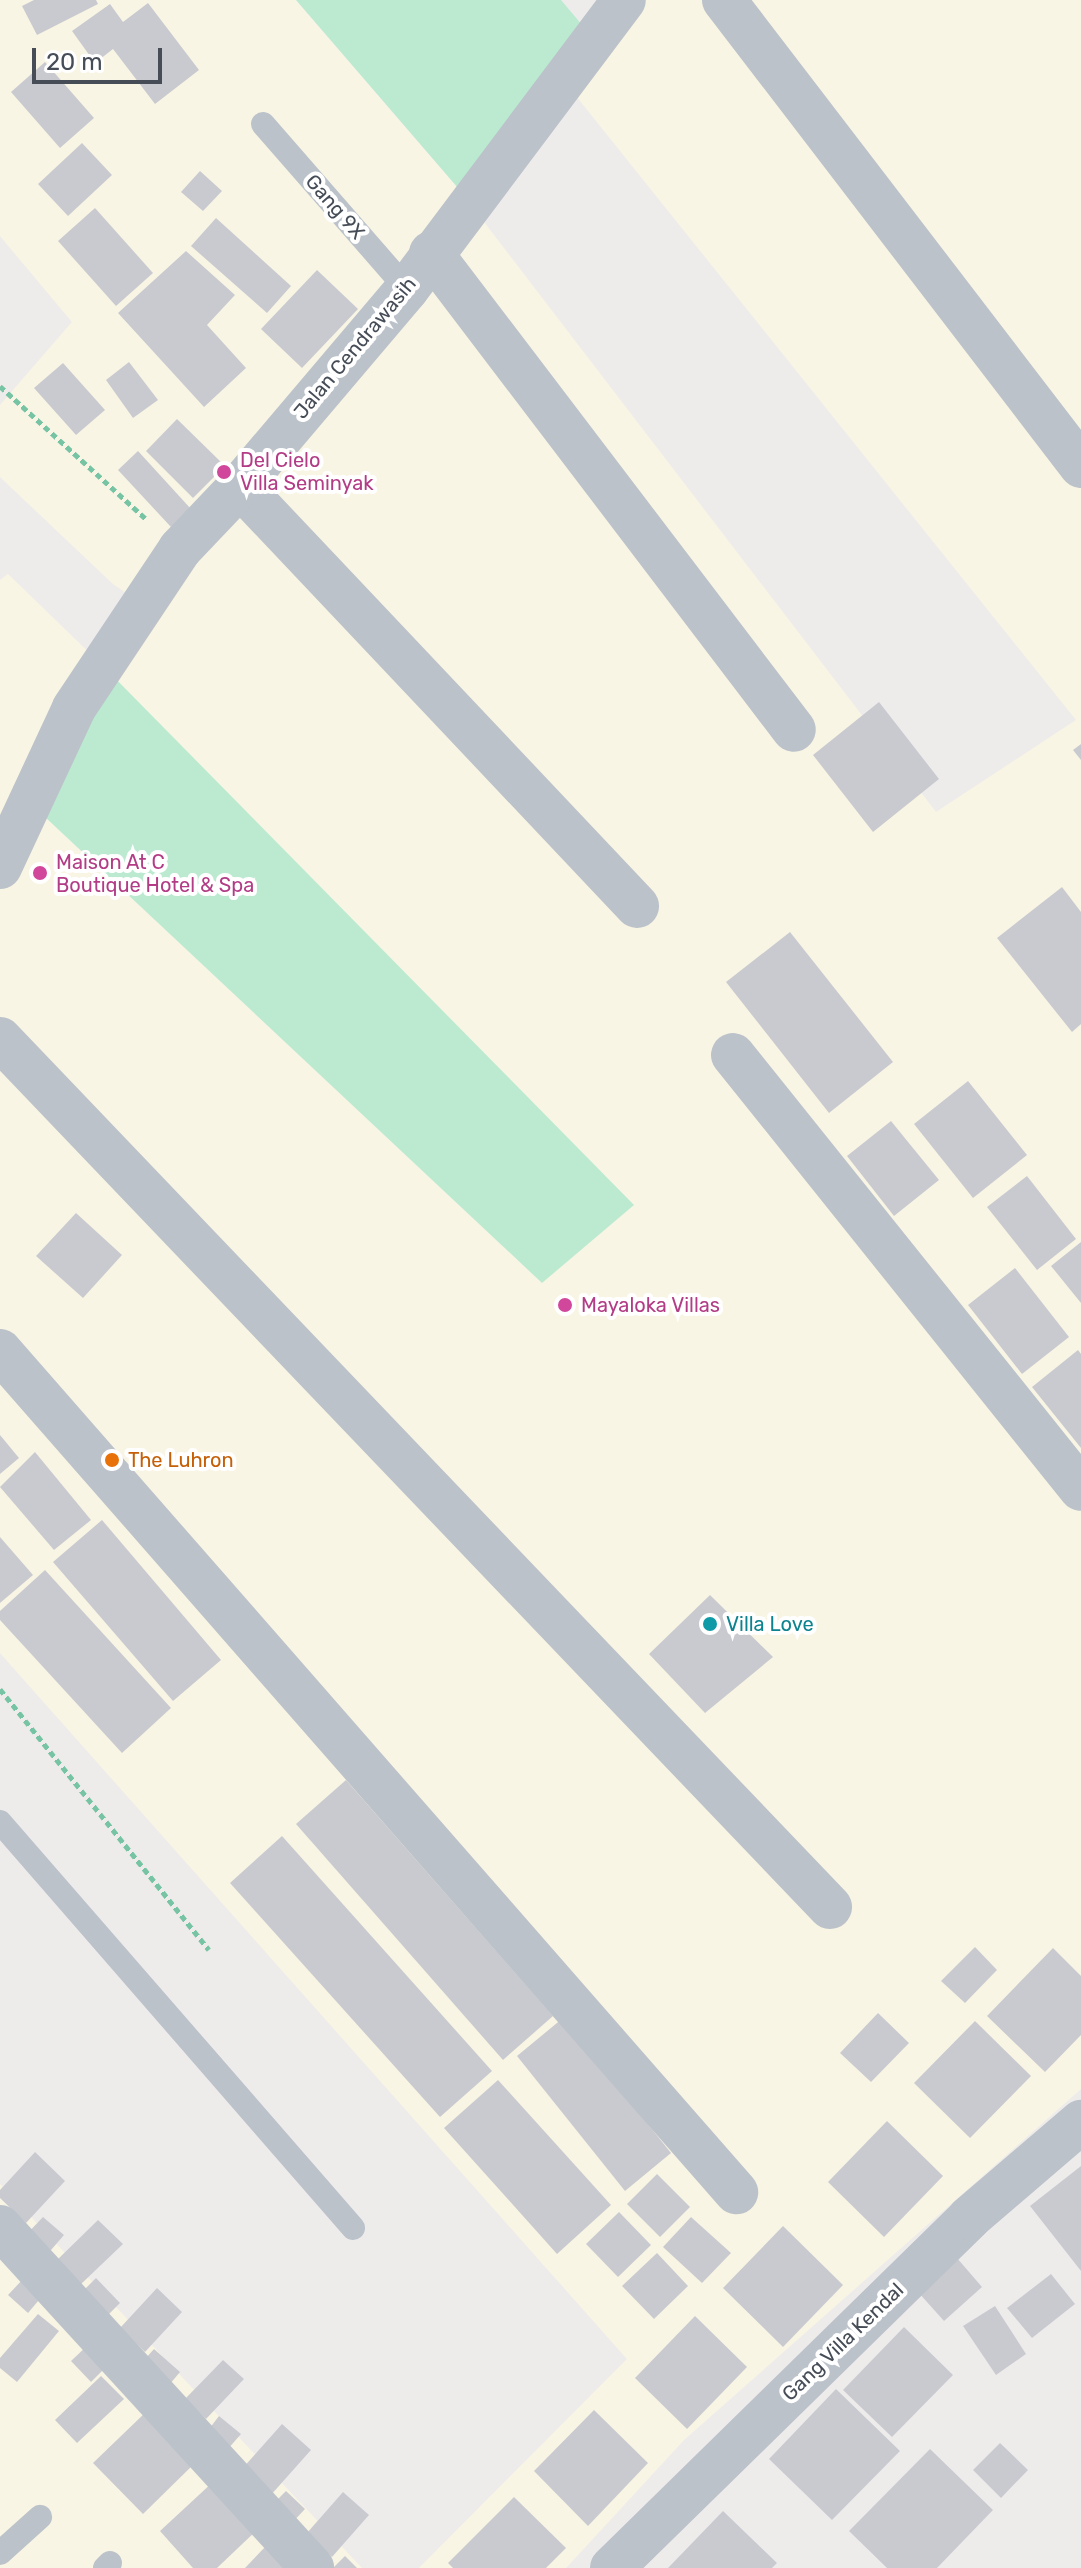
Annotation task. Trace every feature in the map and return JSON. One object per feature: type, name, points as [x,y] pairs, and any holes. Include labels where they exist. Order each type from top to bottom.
[{"type":"street","points":[[724,0],[1081,466]]},
{"type":"street","name":"Jalan Cendrawasih","points":[[0,867],[74,708],[180,549],[240,486],[407,289],[621,2]]},
{"type":"street","points":[[431,253],[794,730]]},
{"type":"street","points":[[240,486],[637,906]]},
{"type":"street","points":[[0,1039],[830,1907]]},
{"type":"street","points":[[733,1055],[1081,1489]]},
{"type":"street","points":[[0,1351],[736,2192]]},
{"type":"street","name":"Gang Villa Kendal","points":[[612,2568],[969,2218],[1081,2122]]},
{"type":"street","points":[[0,2227],[312,2568]]},
{"type":"lane","name":"Gang 9X","points":[[263,124],[407,289]]},
{"type":"lane","points":[[0,1822],[353,2228]]},
{"type":"lane","points":[[0,2553],[40,2517]]},
{"type":"path","points":[[0,386],[180,549]]},
{"type":"path","points":[[0,1689],[209,1950]]},
{"type":"shaded area","points":[[0,0],[296,0],[458,188],[936,812],[1076,720],[552,66],[601,0],[1081,0],[1081,2089],[684,2440],[566,2568],[419,2568],[627,2359],[0,1653],[0,580],[8,574],[105,668],[145,606],[113,584],[0,477],[0,405],[72,322],[0,236]]},
{"type":"shaded area","points":[[0,2184],[362,2568],[0,2568]]},
{"type":"green space","points":[[296,0],[561,0],[583,26],[458,188]]},
{"type":"green space","points":[[106,669],[634,1205],[542,1283],[13,787]]},
{"type":"building","points":[[34,0],[96,0],[98,4],[37,35],[22,6]]},
{"type":"building","points":[[148,3],[199,70],[155,104],[113,49],[95,63],[72,31],[110,4],[123,22]]},
{"type":"building","points":[[45,62],[94,118],[60,148],[11,92]]},
{"type":"building","points":[[82,143],[112,175],[68,216],[38,184]]},
{"type":"building","points":[[200,171],[222,191],[203,211],[181,192]]},
{"type":"building","points":[[95,208],[153,273],[116,306],[58,241]]},
{"type":"building","points":[[216,218],[291,286],[267,313],[191,246]]},
{"type":"building","points":[[186,251],[235,295],[207,325],[246,368],[204,407],[118,313]]},
{"type":"building","points":[[317,270],[358,309],[302,368],[261,329]]},
{"type":"building","points":[[129,362],[158,400],[133,418],[106,380]]},
{"type":"building","points":[[63,363],[105,410],[76,435],[34,388]]},
{"type":"building","points":[[177,419],[225,466],[193,498],[146,451]]},
{"type":"building","points":[[138,451],[191,509],[171,527],[118,470]]},
{"type":"building","points":[[879,702],[939,779],[873,832],[813,755]]},
{"type":"building","points":[[1081,744],[1081,760],[1073,750]]},
{"type":"building","points":[[1062,887],[1081,912],[1081,1024],[1072,1032],[997,938]]},
{"type":"building","points":[[790,932],[893,1062],[829,1113],[726,982]]},
{"type":"building","points":[[968,1081],[1027,1155],[973,1198],[914,1124]]},
{"type":"building","points":[[891,1121],[939,1180],[894,1216],[847,1156]]},
{"type":"building","points":[[1027,1176],[1076,1239],[1037,1270],[987,1207]]},
{"type":"building","points":[[76,1213],[122,1255],[83,1298],[36,1256]]},
{"type":"building","points":[[1081,1242],[1081,1303],[1051,1266]]},
{"type":"building","points":[[1015,1268],[1069,1337],[1022,1374],[968,1305]]},
{"type":"building","points":[[1078,1350],[1081,1354],[1081,1448],[1032,1387]]},
{"type":"building","points":[[0,1435],[19,1458],[0,1474]]},
{"type":"building","points":[[35,1452],[91,1520],[54,1550],[0,1487]]},
{"type":"building","points":[[102,1520],[221,1660],[173,1701],[53,1562]]},
{"type":"building","points":[[0,1537],[33,1575],[0,1603]]},
{"type":"building","points":[[45,1570],[171,1708],[122,1753],[0,1620],[0,1611]]},
{"type":"building","name":"Villa Love","points":[[710,1595],[773,1657],[705,1713],[649,1654]]},
{"type":"building","points":[[346,1780],[553,2016],[503,2060],[296,1824]]},
{"type":"building","points":[[282,1836],[492,2071],[440,2117],[230,1883]]},
{"type":"building","points":[[975,1947],[997,1970],[965,2003],[941,1981]]},
{"type":"building","points":[[1053,1948],[1081,1976],[1081,2035],[1045,2072],[987,2016]]},
{"type":"building","points":[[878,2013],[909,2043],[871,2082],[840,2053]]},
{"type":"building","points":[[563,2018],[671,2153],[625,2191],[517,2056]]},
{"type":"building","points":[[975,2021],[1031,2076],[970,2138],[914,2083]]},
{"type":"building","points":[[498,2080],[611,2205],[557,2254],[444,2128]]},
{"type":"building","points":[[887,2121],[943,2176],[884,2237],[828,2182]]},
{"type":"building","points":[[35,2152],[65,2181],[26,2223],[0,2198],[0,2190]]},
{"type":"building","points":[[1081,2166],[1081,2271],[1030,2206]]},
{"type":"building","points":[[657,2174],[690,2207],[660,2237],[627,2204]]},
{"type":"building","points":[[619,2212],[651,2245],[618,2277],[586,2244]]},
{"type":"building","points":[[43,2217],[64,2235],[45,2257],[24,2237]]},
{"type":"building","points":[[691,2217],[731,2253],[702,2283],[663,2247]]},
{"type":"building","points":[[98,2220],[123,2244],[79,2286],[55,2262]]},
{"type":"building","points":[[783,2226],[843,2285],[783,2347],[723,2288]]},
{"type":"building","points":[[657,2253],[688,2286],[654,2319],[622,2286]]},
{"type":"building","points":[[957,2258],[982,2287],[944,2321],[918,2292]]},
{"type":"building","points":[[1051,2274],[1075,2304],[1032,2338],[1007,2308]]},
{"type":"building","points":[[25,2277],[44,2294],[28,2313],[8,2295]]},
{"type":"building","points":[[96,2278],[120,2303],[102,2321],[78,2296]]},
{"type":"building","points":[[157,2288],[182,2312],[145,2352],[120,2328]]},
{"type":"building","points":[[995,2306],[1026,2354],[996,2375],[963,2326]]},
{"type":"building","points":[[38,2314],[59,2331],[17,2382],[0,2368],[0,2358]]},
{"type":"building","points":[[695,2316],[747,2367],[687,2429],[635,2378]]},
{"type":"building","points":[[904,2327],[953,2375],[892,2437],[843,2390]]},
{"type":"building","points":[[88,2345],[108,2365],[91,2382],[71,2361]]},
{"type":"building","points":[[154,2349],[180,2372],[164,2391],[137,2368]]},
{"type":"building","points":[[223,2360],[244,2379],[206,2419],[185,2399]]},
{"type":"building","points":[[101,2376],[124,2399],[77,2443],[55,2420]]},
{"type":"building","points":[[836,2389],[900,2451],[832,2520],[769,2459]]},
{"type":"building","points":[[148,2410],[197,2461],[143,2514],[93,2463]]},
{"type":"building","points":[[594,2410],[648,2463],[588,2526],[534,2471]]},
{"type":"building","points":[[219,2416],[241,2434],[227,2450],[206,2433]]},
{"type":"building","points":[[282,2424],[311,2450],[270,2496],[241,2470]]},
{"type":"building","points":[[1000,2443],[1028,2470],[1001,2498],[973,2470]]},
{"type":"building","points":[[930,2449],[993,2510],[937,2568],[887,2568],[849,2531]]},
{"type":"building","points":[[214,2481],[258,2529],[217,2568],[193,2568],[160,2531]]},
{"type":"building","points":[[286,2491],[305,2509],[289,2526],[270,2507]]},
{"type":"building","points":[[343,2492],[369,2515],[332,2557],[307,2533]]},
{"type":"building","points":[[514,2497],[566,2548],[546,2568],[453,2568],[448,2563]]},
{"type":"building","points":[[723,2511],[777,2563],[772,2568],[668,2568]]},
{"type":"building","points":[[266,2546],[289,2568],[245,2568]]},
{"type":"building","points":[[345,2556],[357,2568],[333,2568]]},
{"type":"place","name":"Del Cielo Villa Seminyak","points":[[224,472]]},
{"type":"place","name":"Maison At C Boutique Hotel & Spa","points":[[40,873]]},
{"type":"place","name":"Mayaloka Villas","points":[[565,1305]]},
{"type":"place","name":"The Luhron","points":[[112,1460]]},
{"type":"place","name":"Villa Love","points":[[710,1624]]}]
